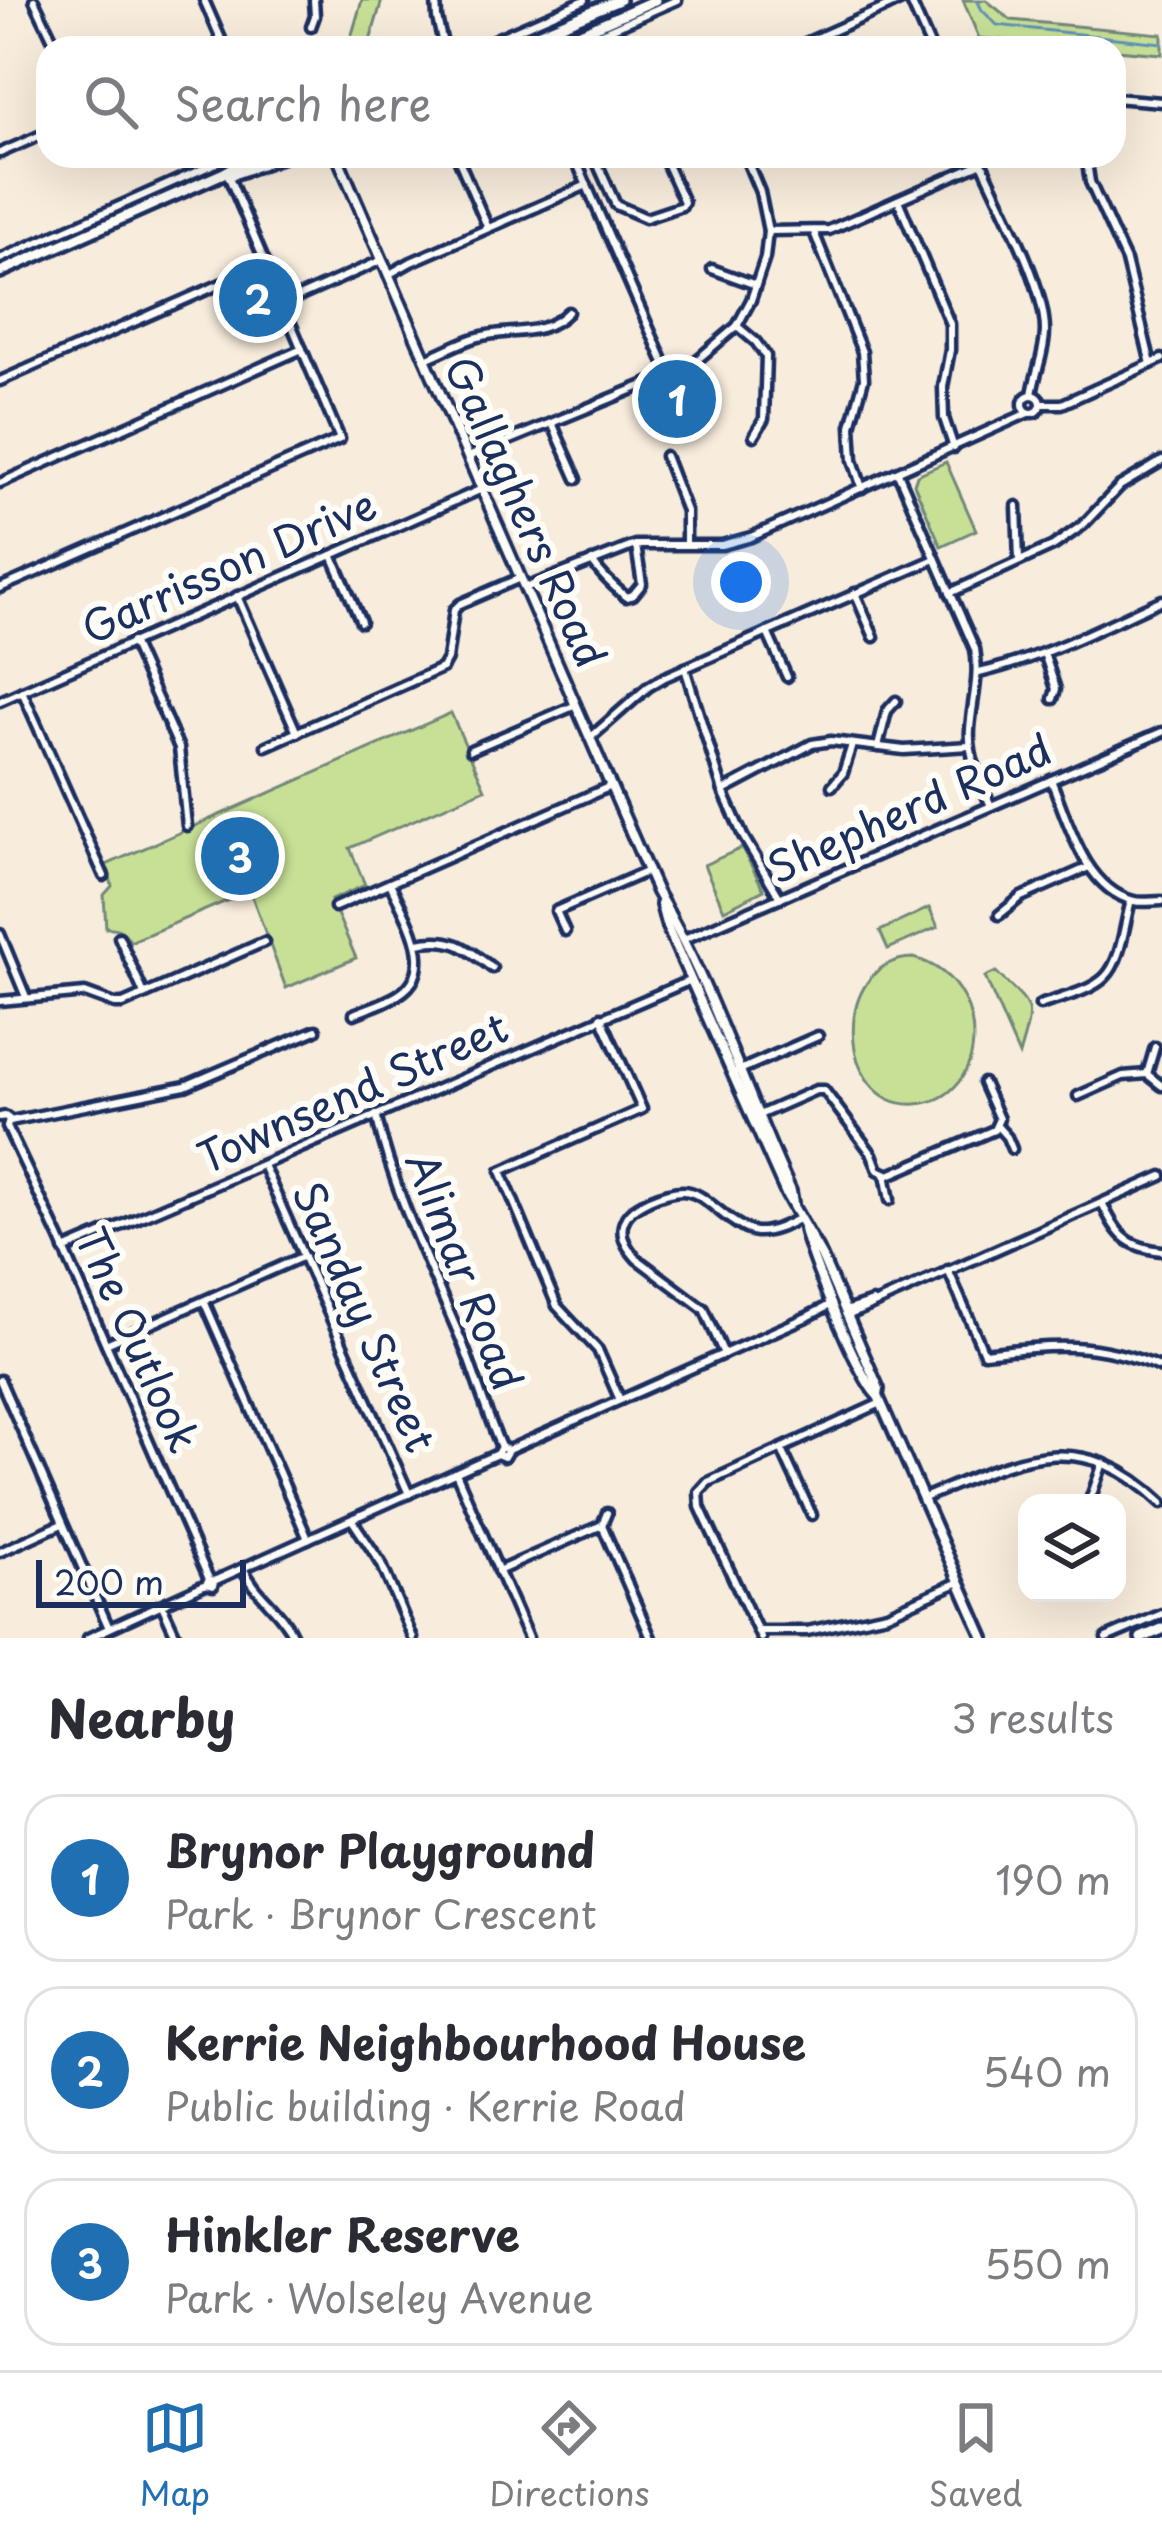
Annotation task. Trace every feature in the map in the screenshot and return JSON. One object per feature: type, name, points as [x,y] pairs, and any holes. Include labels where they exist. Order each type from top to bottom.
[{"type":"main road","points":[[533,36],[620,0]]},
{"type":"main road","points":[[575,36],[655,0]]},
{"type":"main road","points":[[0,272],[218,168]]},
{"type":"main road","points":[[1142,1638],[1162,1629]]},
{"type":"street","points":[[34,0],[51,36]]},
{"type":"street","points":[[204,0],[220,36]]},
{"type":"street","points":[[310,27],[314,0]]},
{"type":"street","points":[[436,0],[441,36]]},
{"type":"street","points":[[503,36],[585,0]]},
{"type":"street","points":[[594,36],[677,0]]},
{"type":"street","points":[[822,36],[906,0],[925,36]]},
{"type":"street","points":[[1126,99],[1162,102]]},
{"type":"street","points":[[0,153],[36,137]]},
{"type":"street","points":[[0,259],[217,168]]},
{"type":"street","points":[[0,588],[340,439],[231,168]]},
{"type":"street","name":"Gallaghers Road","points":[[342,168],[984,1638]]},
{"type":"street","points":[[462,168],[488,228]]},
{"type":"street","points":[[580,168],[669,374]]},
{"type":"street","points":[[599,168],[616,205],[646,218],[682,206],[668,168]]},
{"type":"street","points":[[468,457],[690,366],[737,326],[765,258],[768,230],[750,168]]},
{"type":"street","points":[[768,230],[829,230],[962,168]]},
{"type":"street","points":[[984,168],[1043,308],[1046,333],[1032,395],[1023,401],[1028,413]]},
{"type":"street","points":[[1088,168],[1126,261],[1151,364]]},
{"type":"street","points":[[283,304],[411,262],[587,185]]},
{"type":"street","points":[[898,200],[950,325],[944,418],[954,448]]},
{"type":"street","points":[[814,232],[862,352],[864,380],[851,426],[853,460],[862,488]]},
{"type":"street","points":[[0,381],[266,264]]},
{"type":"street","points":[[712,269],[756,285]]},
{"type":"street","points":[[425,359],[484,335],[530,332],[558,323],[568,312]]},
{"type":"street","points":[[737,326],[766,356],[764,419],[754,436]]},
{"type":"street","points":[[0,482],[302,349]]},
{"type":"street","points":[[1042,404],[1062,404],[1162,359]]},
{"type":"street","points":[[1032,395],[1042,404]]},
{"type":"street","points":[[525,588],[635,545],[722,544],[751,537],[1037,412],[1042,404]]},
{"type":"street","points":[[552,423],[577,478]]},
{"type":"street","points":[[665,456],[684,502],[686,544]]},
{"type":"street","points":[[950,593],[1053,546],[1083,525],[1120,486],[1162,461]]},
{"type":"street","points":[[898,473],[975,650],[979,673],[970,746],[991,806]]},
{"type":"street","name":"Garrisson Drive","points":[[0,701],[482,488]]},
{"type":"street","points":[[1016,506],[1019,561]]},
{"type":"street","points":[[592,561],[626,597],[633,595],[642,584],[635,545]]},
{"type":"street","points":[[332,555],[361,622]]},
{"type":"street","points":[[590,738],[648,687],[935,559]]},
{"type":"street","points":[[266,746],[442,668],[454,610],[520,578]]},
{"type":"street","points":[[855,593],[874,637]]},
{"type":"street","points":[[237,596],[297,733]]},
{"type":"street","points":[[979,673],[1014,665],[1162,600]]},
{"type":"street","points":[[767,632],[787,677]]},
{"type":"street","points":[[132,642],[179,748],[187,826]]},
{"type":"street","points":[[1044,653],[1056,688],[1053,699]]},
{"type":"street","points":[[685,668],[724,791],[743,836],[779,898]]},
{"type":"street","points":[[22,692],[104,876]]},
{"type":"street","points":[[878,748],[887,711],[896,701]]},
{"type":"street","points":[[471,750],[576,705]]},
{"type":"street","name":"Shepherd Road","points":[[678,942],[1162,732]]},
{"type":"street","points":[[724,791],[812,744],[831,741],[904,750],[970,746]]},
{"type":"street","points":[[832,786],[843,773],[852,745]]},
{"type":"street","points":[[1051,780],[1089,867],[1107,887],[1131,900],[1162,901]]},
{"type":"street","points":[[334,907],[611,786]]},
{"type":"street","points":[[999,915],[1021,897],[1089,867]]},
{"type":"street","points":[[565,931],[556,910],[648,871]]},
{"type":"street","points":[[354,1014],[399,994],[413,983],[419,965],[417,943],[390,883]]},
{"type":"street","points":[[1040,1005],[1106,976],[1131,900]]},
{"type":"street","points":[[0,934],[23,998]]},
{"type":"street","points":[[119,938],[144,994]]},
{"type":"street","points":[[417,943],[439,939],[467,948],[491,968]]},
{"type":"street","points":[[0,1000],[85,994],[115,1004],[265,942]]},
{"type":"street","name":"Gallaghers Road","points":[[678,942],[690,978],[736,1072]]},
{"type":"street","name":"Townsend Street","points":[[64,1250],[690,978]]},
{"type":"street","points":[[601,1017],[642,1109],[501,1171],[557,1306],[592,1341],[620,1400]]},
{"type":"street","points":[[4,1119],[185,1087],[316,1030]]},
{"type":"street","points":[[736,1072],[818,1036]]},
{"type":"street","points":[[1147,1074],[1155,1047]]},
{"type":"street","points":[[1078,1096],[1123,1076],[1147,1074],[1162,1086]]},
{"type":"street","points":[[755,1116],[824,1090],[872,1154],[878,1170],[889,1175],[994,1130],[999,1119],[983,1083]]},
{"type":"street","name":"Alimar Road","points":[[376,1115],[397,1190],[465,1348],[502,1451]]},
{"type":"street","name":"The Outlook","points":[[4,1119],[210,1581]]},
{"type":"street","points":[[997,1126],[1012,1149]]},
{"type":"street","name":"Sanday Street","points":[[263,1165],[410,1494]]},
{"type":"street","points":[[885,1174],[890,1200]]},
{"type":"street","points":[[841,1312],[886,1297],[1162,1177]]},
{"type":"street","points":[[724,1354],[704,1309],[628,1248],[623,1225],[628,1215],[635,1207],[679,1190],[692,1191],[747,1230],[804,1228]]},
{"type":"street","points":[[1102,1203],[1125,1239],[1140,1249],[1162,1251]]},
{"type":"street","points":[[106,1344],[304,1256]]},
{"type":"street","points":[[948,1270],[984,1352],[1077,1346],[1119,1353],[1162,1369]]},
{"type":"street","points":[[88,1638],[809,1316],[862,1311],[886,1297]]},
{"type":"street","points":[[204,1300],[308,1540]]},
{"type":"street","name":"Gallaghers Road","points":[[841,1312],[872,1392],[881,1402]]},
{"type":"street","points":[[0,1380],[110,1628]]},
{"type":"street","points":[[881,1402],[708,1482],[699,1492],[700,1507],[760,1634],[887,1614],[959,1582]]},
{"type":"street","points":[[782,1450],[812,1515]]},
{"type":"street","points":[[923,1499],[1003,1464],[1062,1455],[1102,1463],[1146,1487],[1162,1503]]},
{"type":"street","points":[[1092,1494],[1102,1463]]},
{"type":"street","points":[[456,1473],[528,1638]]},
{"type":"street","points":[[498,1571],[602,1525],[607,1513]]},
{"type":"street","points":[[352,1520],[380,1563],[412,1638]]},
{"type":"street","points":[[0,1552],[62,1524]]},
{"type":"street","points":[[602,1525],[651,1638]]},
{"type":"street","points":[[243,1568],[250,1584],[282,1614],[294,1638]]},
{"type":"street","points":[[162,1605],[177,1638]]},
{"type":"street","points":[[1106,1638],[1162,1614]]},
{"type":"green space","points":[[362,0],[382,0],[372,36],[352,36]]},
{"type":"green space","points":[[963,0],[986,0],[1011,20],[1162,34],[1162,54],[1126,51],[1126,36],[978,36]]},
{"type":"green space","points":[[946,462],[976,530],[941,546],[914,484],[917,475]]},
{"type":"green space","points":[[451,713],[485,789],[350,848],[365,885],[331,900],[356,958],[286,988],[250,891],[130,942],[121,931],[106,928],[104,895],[112,886],[104,866]]},
{"type":"green space","points":[[742,848],[764,890],[724,910],[704,865]]},
{"type":"green space","points":[[929,908],[938,927],[888,949],[880,931]]},
{"type":"green space","points":[[913,958],[939,970],[958,989],[969,1012],[973,1037],[970,1061],[959,1082],[941,1097],[916,1104],[889,1099],[870,1084],[858,1061],[853,1034],[856,1006],[867,982],[886,965]]},
{"type":"green space","points":[[996,972],[1028,1008],[1019,1055],[985,977]]},
{"type":"waterway","points":[[977,0],[997,25],[1098,36]]},
{"type":"waterway","points":[[1126,39],[1162,43]]},
{"type":"place","name":"Kerrie Neighbourhood House","points":[[258,298]]},
{"type":"place","name":"Brynor Playground","points":[[677,399]]},
{"type":"place","name":"Hinkler Reserve","points":[[240,856]]}]
